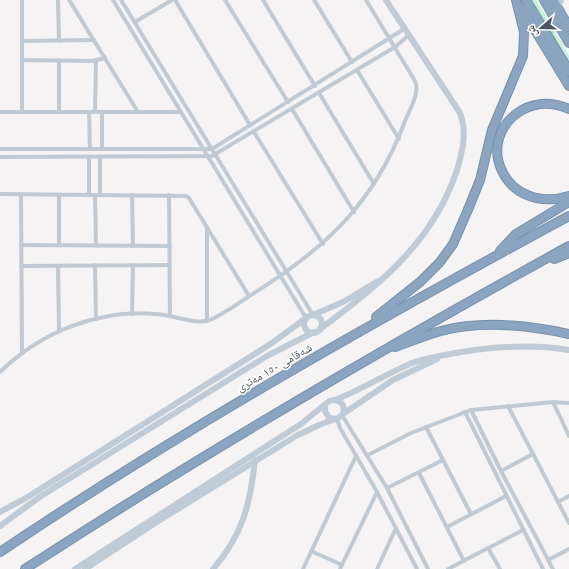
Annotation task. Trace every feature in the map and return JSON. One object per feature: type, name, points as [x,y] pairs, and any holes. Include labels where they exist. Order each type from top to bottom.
[{"type":"highway","points":[[516,0],[569,86]]},
{"type":"highway","points":[[358,332],[420,282],[440,262],[453,244],[480,180],[494,125],[523,56],[524,32],[516,0]]},
{"type":"highway","points":[[526,0],[569,71]]},
{"type":"highway","points":[[544,0],[569,43]]},
{"type":"highway","points":[[557,4],[569,20]]},
{"type":"highway","points":[[557,4],[569,27]]},
{"type":"highway","points":[[569,109],[544,103],[532,106],[520,112],[504,128],[499,144],[498,155],[503,173],[510,184],[520,192],[542,200],[554,200],[569,196]]},
{"type":"highway","points":[[495,256],[516,234],[569,202]]},
{"type":"highway","name":"شەقامی ١٥٠ مەتری","points":[[0,552],[66,508],[191,430],[358,332],[569,216]]},
{"type":"highway","points":[[25,569],[126,504],[374,355],[569,246]]},
{"type":"highway","points":[[508,280],[569,253]]},
{"type":"highway","points":[[374,355],[441,330],[474,325],[533,327],[569,334]]},
{"type":"street","points":[[22,0],[22,112]]},
{"type":"street","points":[[58,0],[58,41]]},
{"type":"street","points":[[69,0],[138,112]]},
{"type":"street","points":[[113,0],[306,318],[304,323],[305,328],[309,332],[314,332]]},
{"type":"street","points":[[121,0],[313,315],[320,319],[320,328]]},
{"type":"street","points":[[135,22],[173,0],[250,125]]},
{"type":"street","points":[[225,0],[288,102]]},
{"type":"street","points":[[263,0],[315,86]]},
{"type":"street","points":[[314,0],[352,62]]},
{"type":"street","points":[[0,372],[22,353],[59,331],[96,319],[132,314],[170,315],[198,322],[206,322],[214,319],[287,272],[323,244],[354,212],[374,184],[399,139],[417,87],[416,81],[366,0]]},
{"type":"street","points":[[0,526],[36,499],[267,356],[320,328],[365,296],[409,253],[434,219],[452,182],[464,140],[464,126],[460,113],[386,0]]},
{"type":"street","points":[[0,149],[212,149],[390,40],[404,29]]},
{"type":"street","points":[[0,157],[208,157],[216,155],[395,47],[408,35]]},
{"type":"street","points":[[22,41],[94,40]]},
{"type":"street","points":[[22,60],[96,60],[104,58]]},
{"type":"street","points":[[59,60],[59,112]]},
{"type":"street","points":[[95,112],[96,60]]},
{"type":"street","points":[[357,70],[399,139]]},
{"type":"street","points":[[319,93],[374,184]]},
{"type":"street","points":[[292,109],[354,212]]},
{"type":"street","points":[[0,112],[181,112]]},
{"type":"street","points":[[90,112],[90,149]]},
{"type":"street","points":[[102,112],[102,150]]},
{"type":"street","points":[[254,132],[323,244]]},
{"type":"street","points":[[89,157],[89,195]]},
{"type":"street","points":[[96,246],[100,157]]},
{"type":"street","points":[[0,194],[169,195],[188,197],[249,296]]},
{"type":"street","points":[[21,194],[22,353]]},
{"type":"street","points":[[59,194],[59,245]]},
{"type":"street","points":[[132,195],[133,246]]},
{"type":"street","points":[[169,195],[170,315]]},
{"type":"street","points":[[206,322],[207,227]]},
{"type":"street","points":[[21,245],[170,246]]},
{"type":"street","points":[[95,265],[96,319]]},
{"type":"street","points":[[132,314],[133,265]]},
{"type":"street","points":[[21,266],[170,265]]},
{"type":"street","points":[[58,266],[59,331]]},
{"type":"street","points":[[0,512],[26,498],[272,344],[306,318],[343,302],[381,280]]},
{"type":"street","points":[[75,569],[301,424],[325,406],[329,401],[335,400],[377,382],[413,363],[444,355],[488,348],[514,346],[569,350]]},
{"type":"street","points":[[84,569],[255,460],[303,432],[339,417],[393,380],[444,355]]},
{"type":"street","points":[[335,400],[343,405],[339,417],[340,428],[377,492],[415,568]]},
{"type":"street","points":[[368,455],[426,427],[471,410],[553,402],[569,403]]},
{"type":"street","points":[[553,402],[569,436]]},
{"type":"street","points":[[325,406],[326,414],[330,418],[339,417]]},
{"type":"street","points":[[508,406],[569,523]]},
{"type":"street","points":[[471,410],[501,471],[553,569]]},
{"type":"street","points":[[465,412],[523,530],[544,569]]},
{"type":"street","points":[[339,417],[368,455],[387,488],[428,569]]},
{"type":"street","points":[[426,427],[471,514]]},
{"type":"street","points":[[501,471],[533,454]]},
{"type":"street","points":[[303,569],[356,456]]},
{"type":"street","points":[[213,569],[232,544],[245,517],[253,486],[255,460]]},
{"type":"street","points":[[387,488],[443,460]]},
{"type":"street","points":[[419,473],[464,560]]},
{"type":"street","points":[[311,551],[341,567],[377,492]]},
{"type":"street","points":[[447,527],[506,496]]},
{"type":"street","points":[[558,502],[569,496]]},
{"type":"street","points":[[377,569],[396,528]]},
{"type":"street","points":[[448,569],[523,530]]},
{"type":"street","points":[[488,548],[500,569]]},
{"type":"street","points":[[548,560],[569,549]]},
{"type":"green space","points":[[530,0],[536,0],[569,56],[569,63]]}]
